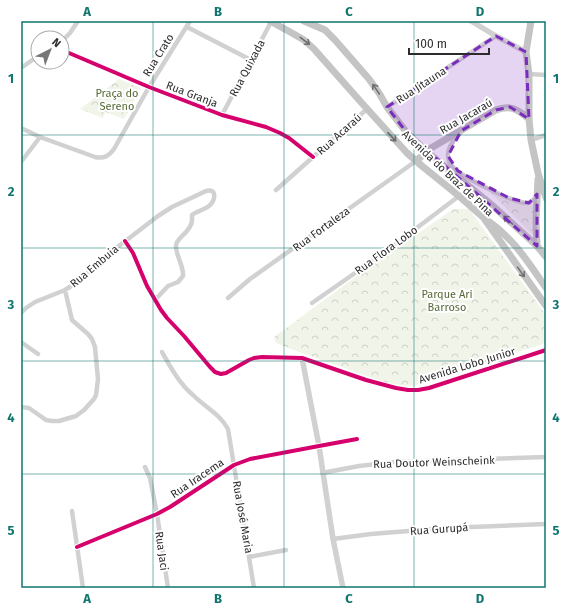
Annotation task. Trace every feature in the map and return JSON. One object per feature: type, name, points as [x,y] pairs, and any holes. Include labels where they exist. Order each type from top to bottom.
[{"type":"main road","name":"Avenida do Braz de Pina","points":[[271,21],[304,40],[314,49],[367,109],[416,161],[483,217],[546,306]]},
{"type":"main road","name":"Avenida do Braz de Pina","points":[[304,21],[325,30],[369,79],[387,107],[407,133],[426,152],[481,196],[537,246],[546,258]]},
{"type":"main road","points":[[531,21],[526,52],[529,74],[529,119],[531,140],[538,173],[546,198]]},
{"type":"main road","name":"Rua Jacaraú","points":[[416,161],[426,152],[496,110],[510,107],[519,111],[529,119]]},
{"type":"main road","points":[[537,246],[536,221],[538,173]]},
{"type":"main road","points":[[483,217],[505,234],[516,246],[546,288]]},
{"type":"street","points":[[70,33],[78,21]]},
{"type":"street","name":"Rua Crato","points":[[40,137],[95,157],[104,158],[111,154],[149,87],[190,21]]},
{"type":"street","name":"Rua Quixada","points":[[222,115],[271,21]]},
{"type":"street","points":[[471,21],[526,52]]},
{"type":"street","points":[[187,27],[251,60]]},
{"type":"street","name":"Rua Jitauna","points":[[387,107],[496,36]]},
{"type":"street","name":"Rua Granja","points":[[70,53],[149,87],[222,115],[280,133],[289,138],[313,157]]},
{"type":"street","points":[[21,68],[30,62]]},
{"type":"street","points":[[529,74],[546,75]]},
{"type":"street","name":"Rua Acaraú","points":[[276,190],[367,109]]},
{"type":"street","points":[[21,128],[40,137],[21,162]]},
{"type":"street","name":"Avenida do Braz de Pina","points":[[461,131],[449,148],[448,156],[452,167],[471,180],[518,201],[529,203],[538,194]]},
{"type":"street","points":[[531,140],[546,135]]},
{"type":"street","name":"Rua Fortaleza","points":[[228,298],[250,279],[416,161]]},
{"type":"street","name":"Rua Embuia","points":[[21,313],[35,302],[65,290],[76,283],[125,241],[172,207],[210,190],[214,193],[213,202],[192,215],[192,222],[189,229],[176,245],[176,250],[184,272],[183,276],[178,282],[168,286],[155,300]]},
{"type":"street","name":"Rua Flora Lobo","points":[[312,303],[380,255],[459,196]]},
{"type":"street","points":[[125,241],[133,253],[155,300],[167,318],[215,372],[221,374],[226,373],[254,358],[302,358],[319,446],[333,539],[343,588]]},
{"type":"street","points":[[21,406],[29,408],[46,420],[59,421],[76,416],[84,410],[96,395],[98,380],[95,347],[88,334],[72,320],[65,290]]},
{"type":"street","points":[[21,342],[38,354]]},
{"type":"street","name":"Avenida Lobo Junior","points":[[302,358],[366,380],[396,388],[413,390],[429,388],[546,350]]},
{"type":"street","name":"Rua José Maria","points":[[162,352],[183,385],[202,403],[219,416],[228,429],[254,588]]},
{"type":"street","name":"Rua Iracema","points":[[77,547],[157,514],[234,465],[250,458],[357,438]]},
{"type":"street","name":"Rua Doutor Weinscheink","points":[[322,473],[359,466],[395,462],[546,458]]},
{"type":"street","name":"Rua Jaci","points":[[145,467],[150,478],[157,514],[168,588]]},
{"type":"street","points":[[72,511],[83,588]]},
{"type":"street","name":"Rua Gurupá","points":[[333,539],[371,534],[446,528],[546,524]]},
{"type":"street","points":[[249,558],[286,550]]},
{"type":"highlighted area","points":[[496,36],[526,52],[529,119],[510,107],[496,110],[461,131],[448,156],[458,171],[509,198],[529,203],[537,194],[537,246],[407,133],[387,107]]},
{"type":"green space","name":"Praça do Sereno","points":[[119,79],[141,88],[124,119],[105,112],[103,118],[80,109]]},
{"type":"green space","points":[[488,190],[527,205],[531,205],[536,202],[533,235]]},
{"type":"green space","name":"Parque Ari Barroso","points":[[453,209],[469,209],[546,315],[546,343],[413,386],[390,384],[276,343],[274,337],[357,276]]},
{"type":"cycle path","points":[[70,53],[149,87],[222,115],[266,127],[289,138],[313,157]]},
{"type":"cycle path","points":[[125,241],[133,253],[147,286],[161,310],[210,367],[215,372],[221,374],[226,373],[254,358],[302,358],[366,380],[396,388],[418,390],[429,388],[546,350]]},
{"type":"cycle path","points":[[77,547],[157,514],[234,465],[250,459],[357,439]]}]
